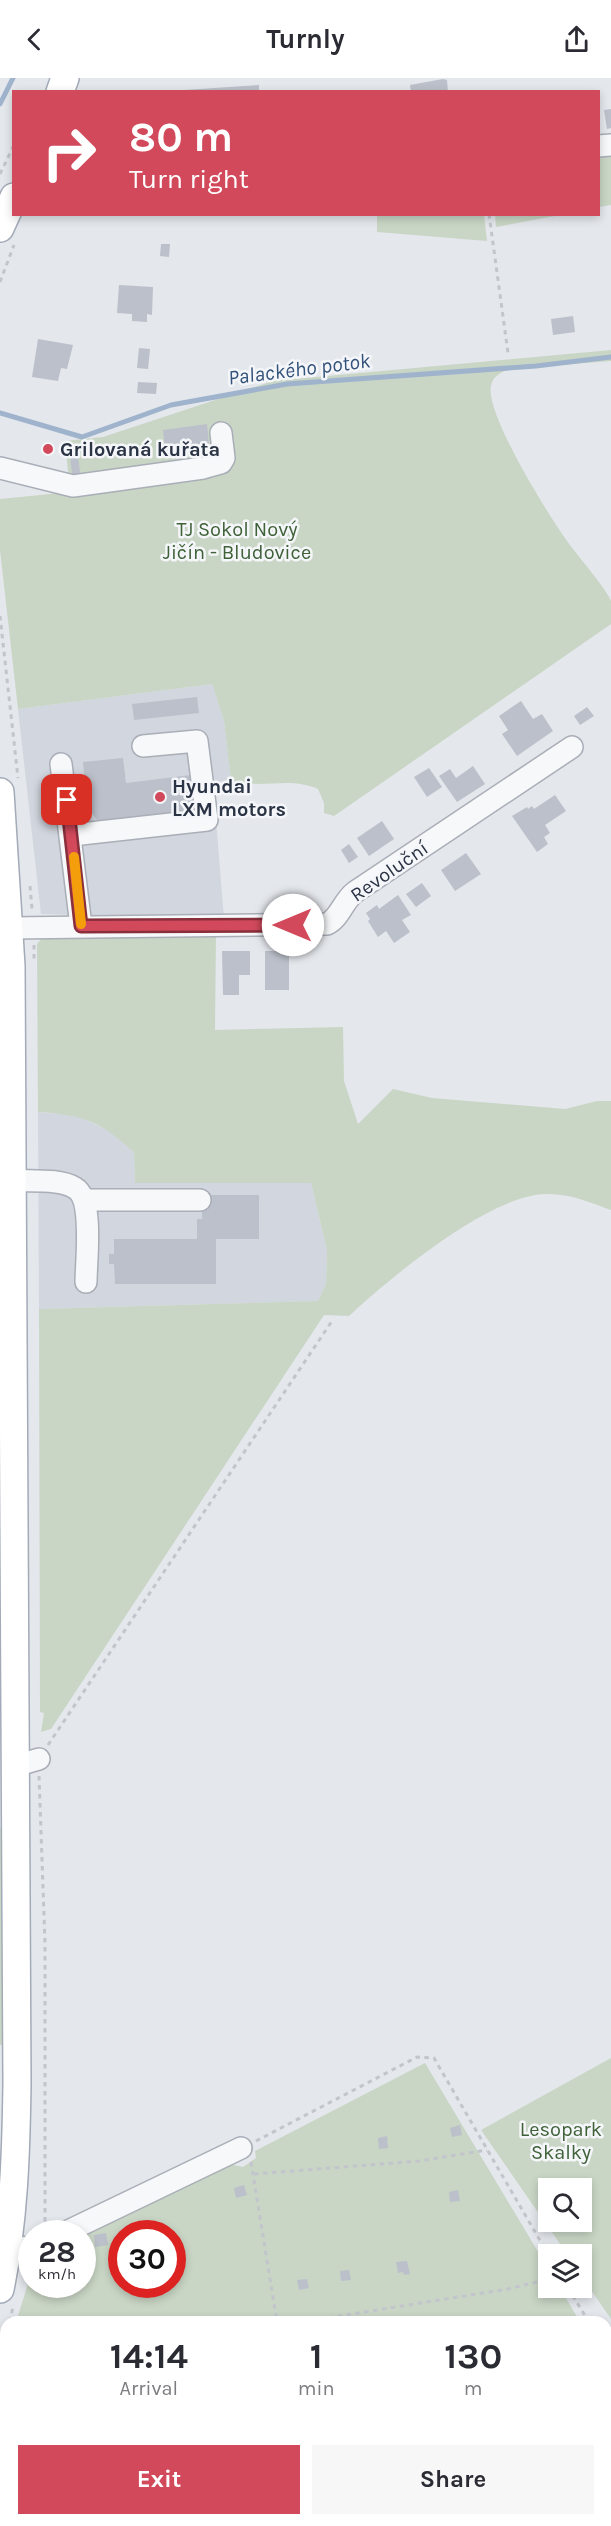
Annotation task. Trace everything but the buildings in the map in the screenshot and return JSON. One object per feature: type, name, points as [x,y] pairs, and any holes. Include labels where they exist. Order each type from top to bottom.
[{"type":"main road","points":[[0,228],[12,201]]},
{"type":"main road","points":[[0,792],[10,928],[10,1180],[21,1756],[8,1806],[19,2220]]},
{"type":"main road","points":[[0,2289],[18,2251]]},
{"type":"street","points":[[0,468],[73,486],[203,468],[221,463],[224,458],[221,433]]},
{"type":"street","points":[[72,836],[207,820],[197,741],[143,746]]},
{"type":"street","name":"Revoluční","points":[[10,928],[331,923],[351,895],[572,747]]},
{"type":"street","points":[[61,764],[72,836],[81,926]]},
{"type":"street","points":[[10,1180],[69,1185],[76,1188],[85,1200],[86,1282]]},
{"type":"street","points":[[85,1200],[200,1200]]},
{"type":"street","points":[[92,2220],[241,2148]]},
{"type":"path","points":[[0,174],[12,149]]},
{"type":"path","points":[[489,216],[508,353]]},
{"type":"path","points":[[45,2220],[45,1943],[21,1756],[332,1321]]},
{"type":"path","points":[[241,2148],[417,2057],[434,2058],[542,2244]]},
{"type":"path","points":[[276,2316],[254,2174],[419,2162],[487,2150]]},
{"type":"path","points":[[339,2316],[508,2289],[538,2282]]},
{"type":"path","points":[[574,2298],[585,2316]]},
{"type":"shaded area","points":[[212,684],[224,721],[231,780],[213,783],[224,919],[41,914],[18,709]]},
{"type":"shaded area","points":[[38,1112],[76,1115],[113,1133],[134,1152],[135,1183],[311,1183],[327,1250],[326,1284],[318,1301],[39,1309]]},
{"type":"green space","points":[[611,149],[611,205],[600,207],[600,151]]},
{"type":"green space","points":[[377,216],[484,216],[487,241],[377,232]]},
{"type":"green space","points":[[495,216],[555,216],[496,227]]},
{"type":"green space","name":"TJ Sokol Nový Jičín - Bludovice","points":[[611,350],[611,361],[510,369],[498,375],[491,386],[492,399],[498,418],[519,463],[556,525],[608,595],[611,601],[611,624],[334,816],[324,813],[324,803],[318,789],[307,785],[253,784],[231,780],[224,721],[212,684],[18,709],[0,550],[0,499],[70,492],[65,441],[103,437],[273,381]]},
{"type":"green space","points":[[216,933],[215,1030],[343,1027],[344,1081],[358,1124],[393,1089],[432,1098],[565,1109],[597,1101],[611,1101],[611,1210],[562,1195],[545,1194],[522,1198],[469,1223],[441,1242],[389,1281],[349,1316],[324,1315],[51,1729],[41,1732],[44,1713],[40,1712],[39,1309],[318,1301],[326,1284],[327,1250],[311,1183],[135,1183],[134,1152],[111,1133],[79,1118],[38,1112],[37,944],[42,938]]},
{"type":"green space","points":[[0,1828],[3,1829],[2,2045],[0,2045]]},
{"type":"green space","name":"Lesopark Skalky","points":[[611,2058],[611,2316],[592,2291],[592,2244],[560,2244],[552,2232],[592,2232],[592,2178],[538,2178],[538,2212],[481,2130]]},
{"type":"green space","points":[[425,2063],[538,2252],[538,2298],[566,2298],[576,2316],[18,2316],[24,2298],[96,2298],[96,2227],[108,2222],[108,2298],[186,2298],[186,2220],[111,2220],[229,2164],[243,2167],[256,2158],[255,2151]]},
{"type":"waterway","points":[[0,104],[13,78]]},
{"type":"waterway","name":"Palackého potok","points":[[0,413],[82,437],[171,405],[287,384],[536,366],[611,357]]},
{"type":"slow traffic","points":[[74,857],[81,924]]},
{"type":"place","name":"Grilovaná kuřata","points":[[48,449]]},
{"type":"place","name":"Hyundai LXM motors","points":[[160,797]]},
{"type":"route","points":[[67,800],[81,926],[293,925]]}]
